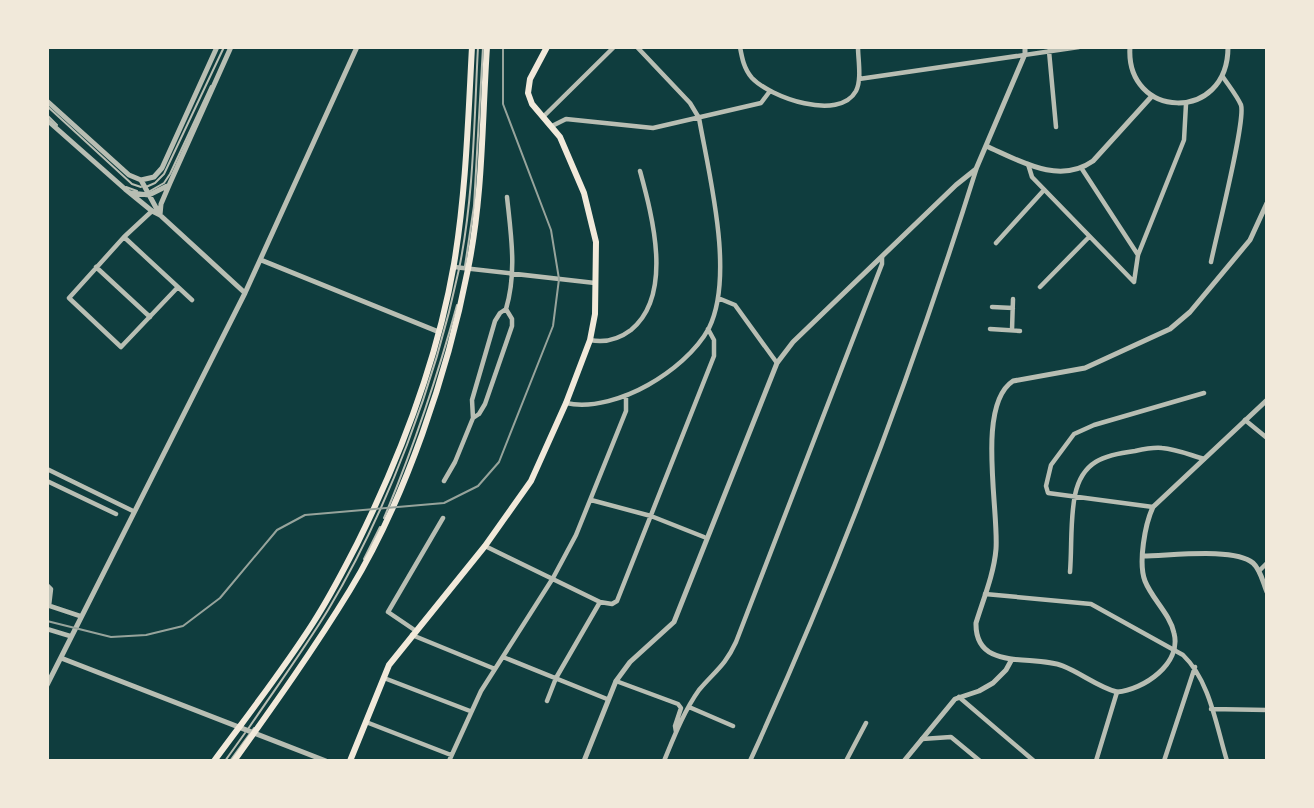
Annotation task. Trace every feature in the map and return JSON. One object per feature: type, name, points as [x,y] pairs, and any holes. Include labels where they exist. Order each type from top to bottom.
[{"type":"main road","points":[[214,761],[295,650],[337,584],[386,485],[417,406],[462,268],[472,47]]},
{"type":"main road","points":[[232,761],[250,732],[312,652],[351,589],[388,515],[425,425],[448,349],[481,159],[485,47]]},
{"type":"main road","points":[[350,761],[383,677],[393,659],[485,546],[531,481],[566,403],[590,340],[597,284],[596,242],[584,193],[571,159],[552,126],[532,104],[527,93],[530,79],[547,47]]},
{"type":"street","points":[[47,103],[129,175],[141,180],[154,177],[162,169],[217,47]]},
{"type":"street","points":[[160,215],[161,204],[230,47]]},
{"type":"street","points":[[47,685],[80,615],[245,293],[357,47]]},
{"type":"street","points":[[544,116],[614,47]]},
{"type":"street","points":[[566,403],[583,405],[626,397],[672,370],[708,329],[718,298],[718,224],[699,118],[690,103],[637,47]]},
{"type":"street","points":[[740,47],[743,62],[751,77],[770,91],[817,106],[831,107],[856,92],[859,79],[858,47]]},
{"type":"street","points":[[859,79],[1025,51],[1079,47]]},
{"type":"street","points":[[1130,47],[1129,61],[1137,81],[1152,96],[1164,102],[1186,104],[1215,89],[1228,63],[1228,47]]},
{"type":"street","points":[[750,761],[802,642],[905,381],[937,293],[976,169],[1025,51]]},
{"type":"street","points":[[1049,51],[1056,127]]},
{"type":"street","points":[[1211,262],[1242,111],[1223,77]]},
{"type":"street","points":[[552,126],[566,119],[653,128],[761,103],[770,91]]},
{"type":"street","points":[[986,146],[1028,164],[1057,172],[1082,169],[1093,161],[1152,96]]},
{"type":"street","points":[[1028,164],[1032,177],[1134,282],[1138,255],[1184,140],[1186,104]]},
{"type":"street","points":[[47,117],[245,293]]},
{"type":"street","points":[[584,761],[616,681],[632,661],[674,622],[777,363],[793,342],[956,185],[976,169]]},
{"type":"street","points":[[1082,169],[1138,255]]},
{"type":"street","points":[[590,340],[609,340],[625,334],[640,320],[653,294],[655,238],[640,171]]},
{"type":"street","points":[[141,180],[160,215]]},
{"type":"street","points":[[125,189],[134,194],[161,191],[170,183]]},
{"type":"street","points":[[996,243],[1044,190]]},
{"type":"street","points":[[444,481],[474,418],[485,404],[512,326],[512,319],[506,309],[513,273],[507,197]]},
{"type":"street","points":[[1267,202],[1250,240],[1170,329],[1084,365],[1013,381],[1000,393],[991,440],[996,548],[976,623],[980,645],[993,655],[1051,662],[1117,692],[1143,685],[1164,668],[1174,649],[1174,633],[1145,580],[1143,555],[1146,523],[1153,507],[1267,400]]},
{"type":"street","points":[[152,211],[124,237],[69,298],[121,347],[178,287]]},
{"type":"street","points":[[124,237],[192,300]]},
{"type":"street","points":[[1040,287],[1089,237]]},
{"type":"street","points":[[664,761],[689,707],[699,691],[724,665],[737,642],[882,264],[882,257]]},
{"type":"street","points":[[261,260],[383,307],[439,332]]},
{"type":"street","points":[[96,267],[150,317]]},
{"type":"street","points":[[462,268],[597,284]]},
{"type":"street","points":[[718,298],[735,306],[777,363]]},
{"type":"street","points":[[1012,330],[1013,299]]},
{"type":"street","points":[[992,307],[1013,308]]},
{"type":"street","points":[[474,418],[472,400],[495,321],[506,309]]},
{"type":"street","points":[[485,546],[600,603],[612,604],[617,601],[714,356],[714,340],[708,329]]},
{"type":"street","points":[[990,329],[1020,331]]},
{"type":"street","points":[[1153,507],[1048,493],[1046,486],[1051,465],[1063,445],[1074,434],[1094,425],[1204,393]]},
{"type":"street","points":[[366,722],[450,758],[470,711],[576,536],[626,411],[626,397]]},
{"type":"street","points":[[1245,420],[1267,438]]},
{"type":"street","points":[[1070,572],[1074,496],[1080,480],[1098,459],[1114,454],[1165,448],[1204,459]]},
{"type":"street","points":[[47,469],[133,511]]},
{"type":"street","points":[[47,481],[116,514]]},
{"type":"street","points":[[592,500],[651,516],[704,537]]},
{"type":"street","points":[[443,519],[388,612],[414,633],[495,669]]},
{"type":"street","points":[[1143,555],[1240,556],[1252,562],[1259,571],[1267,592]]},
{"type":"street","points":[[1259,571],[1267,563]]},
{"type":"street","points":[[47,585],[51,589],[48,605],[80,615]]},
{"type":"street","points":[[985,594],[1091,604],[1174,649],[1195,667],[1227,761]]},
{"type":"street","points":[[547,701],[556,678],[600,603]]},
{"type":"street","points":[[47,629],[70,636]]},
{"type":"street","points":[[503,657],[607,699]]},
{"type":"street","points":[[61,658],[326,761]]},
{"type":"street","points":[[904,761],[959,696],[979,691],[993,682],[1006,670],[1012,659]]},
{"type":"street","points":[[1164,761],[1195,667]]},
{"type":"street","points":[[383,677],[470,711]]},
{"type":"street","points":[[616,681],[678,704],[681,708],[675,726],[676,733]]},
{"type":"street","points":[[1096,761],[1117,692]]},
{"type":"street","points":[[959,696],[1034,761]]},
{"type":"street","points":[[689,707],[733,726]]},
{"type":"street","points":[[1211,709],[1267,710]]},
{"type":"street","points":[[846,761],[866,723]]},
{"type":"street","points":[[922,739],[951,737],[979,761]]},
{"type":"lane","points":[[147,192],[164,174],[223,47]]},
{"type":"lane","points":[[47,117],[119,182],[136,191],[147,192],[164,183],[170,174],[230,47]]},
{"type":"lane","points":[[225,761],[250,732],[328,610],[386,494],[422,398],[462,268],[478,47]]},
{"type":"lane","points":[[47,103],[132,184],[147,192]]},
{"type":"railway","points":[[47,621],[111,637],[146,635],[183,626],[220,598],[277,530],[305,515],[444,503],[478,486],[499,462],[553,326],[559,279],[551,230],[503,104],[503,47]]}]
